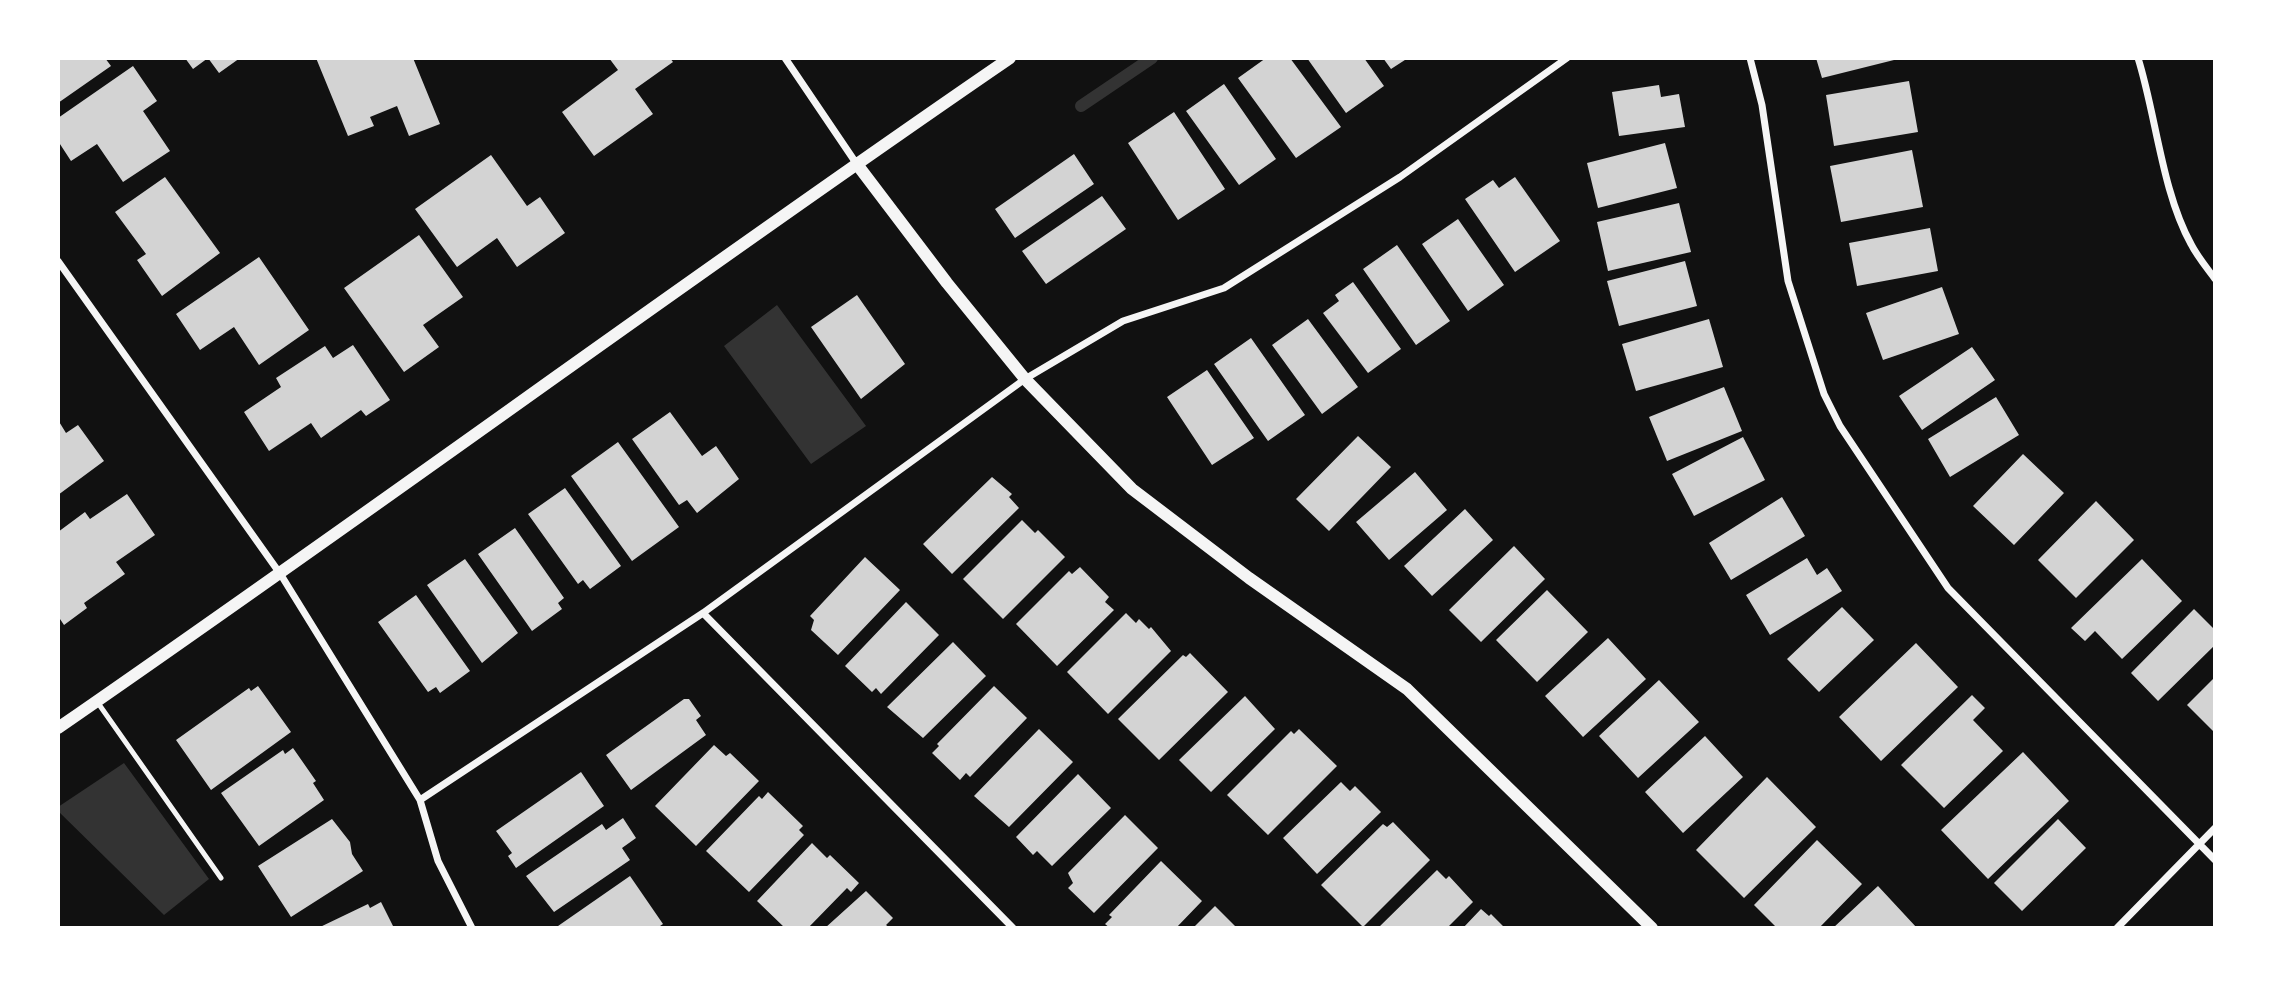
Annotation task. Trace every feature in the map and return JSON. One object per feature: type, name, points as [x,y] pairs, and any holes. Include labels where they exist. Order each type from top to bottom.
[{"type":"street","points":[[785,58],[856,163],[947,283],[1025,379],[1132,489],[1249,578],[1407,689],[1652,928]]},
{"type":"street","points":[[58,728],[281,575],[856,163],[1010,58]]},
{"type":"street","points":[[420,800],[703,613],[1025,379],[1123,321],[1224,288],[1400,177],[1567,58]]},
{"type":"street","points":[[1750,58],[1762,105],[1788,281],[1824,394],[1840,426],[1948,588],[2215,860]]},
{"type":"street","points":[[2138,58],[2152,104],[2163,164],[2190,243],[2215,279]]},
{"type":"street","points":[[58,261],[281,575],[420,800],[438,861],[472,928]]},
{"type":"street","points":[[703,613],[1013,928]]},
{"type":"street","points":[[2117,928],[2215,828]]},
{"type":"lane","points":[[97,701],[221,878]]},
{"type":"shaded area","points":[[777,305],[866,426],[811,464],[724,346]]},
{"type":"shaded area","points":[[124,763],[209,879],[164,915],[58,811],[58,807]]},
{"type":"building","points":[[58,58],[105,58],[111,66],[58,103]]},
{"type":"building","points":[[185,58],[208,58],[193,69]]},
{"type":"building","points":[[208,58],[240,58],[219,73]]},
{"type":"building","points":[[316,58],[413,58],[440,124],[409,136],[397,106],[370,117],[374,126],[348,136]]},
{"type":"building","points":[[609,58],[670,58],[673,62],[635,89],[653,114],[594,156],[562,112],[618,70]]},
{"type":"building","points":[[1266,58],[1290,58],[1341,127],[1296,158],[1238,78]]},
{"type":"building","points":[[1307,58],[1364,58],[1384,86],[1346,113]]},
{"type":"building","points":[[1383,58],[1408,58],[1391,69]]},
{"type":"building","points":[[1816,58],[1898,58],[1898,59],[1822,78]]},
{"type":"building","points":[[133,66],[157,101],[143,111],[170,151],[123,182],[97,144],[71,161],[58,141],[58,118]]},
{"type":"building","points":[[1909,81],[1918,132],[1834,146],[1826,95]]},
{"type":"building","points":[[1224,84],[1276,159],[1239,185],[1186,111]]},
{"type":"building","points":[[1659,85],[1661,97],[1679,94],[1685,127],[1619,136],[1612,92]]},
{"type":"building","points":[[1174,112],[1225,189],[1178,220],[1128,143]]},
{"type":"building","points":[[1665,143],[1677,188],[1598,208],[1587,163]]},
{"type":"building","points":[[1912,150],[1923,207],[1841,222],[1830,166]]},
{"type":"building","points":[[1074,154],[1094,184],[1015,238],[995,209]]},
{"type":"building","points":[[491,155],[527,206],[540,197],[565,233],[517,267],[497,238],[457,267],[415,209]]},
{"type":"building","points":[[165,177],[220,253],[162,296],[137,260],[146,254],[115,212]]},
{"type":"building","points":[[1515,177],[1560,241],[1515,272],[1465,199],[1493,180],[1499,188]]},
{"type":"building","points":[[1102,196],[1126,229],[1046,284],[1022,251]]},
{"type":"building","points":[[1679,203],[1691,252],[1608,271],[1597,222]]},
{"type":"building","points":[[1458,219],[1504,285],[1468,311],[1422,244]]},
{"type":"building","points":[[1930,228],[1938,271],[1857,286],[1849,243]]},
{"type":"building","points":[[419,235],[463,297],[423,325],[439,347],[404,372],[344,288]]},
{"type":"building","points":[[1397,245],[1450,321],[1416,345],[1363,269]]},
{"type":"building","points":[[259,257],[309,330],[259,365],[234,327],[200,350],[176,314]]},
{"type":"building","points":[[1685,261],[1697,306],[1619,326],[1607,281]]},
{"type":"building","points":[[1353,282],[1401,349],[1368,373],[1323,313],[1339,301],[1335,295]]},
{"type":"building","points":[[1942,287],[1959,334],[1883,360],[1866,313]]},
{"type":"building","points":[[857,295],[905,364],[861,399],[811,327]]},
{"type":"building","points":[[1308,319],[1358,387],[1322,414],[1272,345]]},
{"type":"building","points":[[1709,319],[1723,367],[1636,391],[1622,344]]},
{"type":"building","points":[[1251,338],[1305,415],[1268,441],[1214,364]]},
{"type":"building","points":[[353,345],[390,400],[366,416],[361,410],[321,438],[311,423],[269,451],[244,412],[281,387],[276,378],[325,346],[333,358]]},
{"type":"building","points":[[1972,347],[1995,380],[1922,430],[1899,396]]},
{"type":"building","points":[[1207,370],[1254,438],[1212,465],[1167,397]]},
{"type":"building","points":[[1724,387],[1742,431],[1667,461],[1649,417]]},
{"type":"building","points":[[1996,397],[2019,435],[1950,477],[1928,439]]},
{"type":"building","points":[[670,412],[702,456],[716,446],[739,479],[697,513],[687,500],[679,505],[632,439]]},
{"type":"building","points":[[58,420],[66,433],[78,425],[104,461],[58,495]]},
{"type":"building","points":[[1358,436],[1391,467],[1329,531],[1296,499]]},
{"type":"building","points":[[1743,437],[1765,480],[1694,516],[1672,474]]},
{"type":"building","points":[[618,442],[679,527],[632,561],[571,476]]},
{"type":"building","points":[[2023,454],[2064,493],[2014,545],[1973,506]]},
{"type":"building","points":[[1415,472],[1447,510],[1389,560],[1356,522]]},
{"type":"building","points":[[992,477],[1012,494],[1009,497],[1019,508],[952,574],[923,544]]},
{"type":"building","points":[[565,488],[621,566],[590,589],[583,580],[578,584],[528,514]]},
{"type":"building","points":[[127,494],[155,535],[116,562],[125,574],[84,603],[87,608],[64,625],[58,616],[58,532],[85,512],[90,519]]},
{"type":"building","points":[[1782,497],[1805,536],[1731,580],[1709,543]]},
{"type":"building","points":[[2096,501],[2134,540],[2076,598],[2038,560]]},
{"type":"building","points":[[1465,509],[1493,540],[1432,596],[1404,566]]},
{"type":"building","points":[[1022,520],[1035,533],[1038,530],[1065,557],[1003,619],[963,579]]},
{"type":"building","points":[[515,528],[564,598],[558,603],[562,609],[532,631],[478,554]]},
{"type":"building","points":[[1514,546],[1545,579],[1481,642],[1449,610]]},
{"type":"building","points":[[865,557],[900,590],[838,655],[811,630],[814,620],[810,616]]},
{"type":"building","points":[[1807,558],[1817,575],[1827,568],[1842,591],[1770,635],[1746,595]]},
{"type":"building","points":[[465,559],[518,633],[482,663],[427,585]]},
{"type":"building","points":[[2142,559],[2182,601],[2122,659],[2095,631],[2085,641],[2071,628]]},
{"type":"building","points":[[1080,567],[1109,597],[1105,602],[1114,610],[1057,666],[1016,624],[1069,571],[1072,574]]},
{"type":"building","points":[[1547,590],[1588,632],[1537,682],[1496,640]]},
{"type":"building","points":[[416,595],[470,671],[440,693],[436,687],[428,692],[378,622]]},
{"type":"building","points":[[906,602],[939,635],[881,694],[876,688],[872,692],[845,666]]},
{"type":"building","points":[[1842,607],[1874,640],[1819,692],[1787,659]]},
{"type":"building","points":[[2194,609],[2215,630],[2215,645],[2158,701],[2131,673]]},
{"type":"building","points":[[1126,613],[1136,623],[1139,619],[1149,629],[1151,627],[1171,651],[1108,714],[1067,672]]},
{"type":"building","points":[[1608,638],[1646,679],[1583,737],[1545,696]]},
{"type":"building","points":[[953,642],[986,676],[923,738],[887,707]]},
{"type":"building","points":[[1916,643],[1958,687],[1881,761],[1839,717]]},
{"type":"building","points":[[1190,653],[1228,692],[1159,760],[1118,719],[1183,655],[1186,657]]},
{"type":"building","points":[[2215,677],[2215,733],[2187,705]]},
{"type":"building","points":[[1659,680],[1699,722],[1638,778],[1599,736]]},
{"type":"building","points":[[258,686],[291,732],[211,790],[176,740],[249,688],[251,691]]},
{"type":"building","points":[[994,686],[1027,718],[970,777],[966,773],[960,780],[932,753],[939,746],[937,744]]},
{"type":"building","points":[[1972,695],[1985,708],[1973,720],[2003,751],[1944,808],[1901,765]]},
{"type":"building","points":[[1245,696],[1275,729],[1211,792],[1179,760]]},
{"type":"building","points":[[684,699],[689,699],[701,716],[696,720],[706,735],[631,790],[606,755]]},
{"type":"building","points":[[1039,729],[1073,762],[1009,827],[974,796]]},
{"type":"building","points":[[1299,729],[1337,766],[1268,835],[1227,795],[1291,731],[1294,734]]},
{"type":"building","points":[[1705,736],[1743,777],[1683,833],[1645,792]]},
{"type":"building","points":[[714,745],[726,756],[730,753],[759,781],[696,846],[655,806]]},
{"type":"building","points":[[293,748],[316,781],[313,783],[324,800],[259,846],[221,793],[283,750],[285,754]]},
{"type":"building","points":[[2023,752],[2069,801],[1988,879],[1941,830]]},
{"type":"building","points":[[581,772],[604,806],[516,868],[508,856],[512,853],[496,831]]},
{"type":"building","points":[[1078,774],[1111,808],[1052,866],[1037,851],[1033,855],[1016,837]]},
{"type":"building","points":[[1767,777],[1816,827],[1744,898],[1696,850]]},
{"type":"building","points":[[1341,782],[1350,791],[1355,786],[1381,812],[1317,874],[1283,838]]},
{"type":"building","points":[[768,792],[803,826],[799,830],[804,835],[749,892],[706,851],[759,796],[762,799]]},
{"type":"building","points":[[1125,815],[1158,848],[1094,913],[1068,888],[1073,883],[1068,873]]},
{"type":"building","points":[[623,818],[636,838],[622,848],[630,860],[554,912],[526,876],[602,824],[606,830]]},
{"type":"building","points":[[332,819],[350,842],[352,854],[363,871],[291,917],[258,866]]},
{"type":"building","points":[[2058,819],[2086,848],[2022,911],[1994,883]]},
{"type":"building","points":[[1393,822],[1430,860],[1363,927],[1321,885],[1383,824],[1387,827]]},
{"type":"building","points":[[1817,840],[1862,884],[1819,928],[1777,928],[1754,905]]},
{"type":"building","points":[[812,843],[827,858],[830,855],[859,883],[851,892],[847,888],[808,928],[785,928],[757,901]]},
{"type":"building","points":[[1161,861],[1202,901],[1176,928],[1110,928],[1105,924],[1112,917],[1109,915]]},
{"type":"building","points":[[1437,870],[1446,879],[1449,876],[1473,902],[1447,928],[1378,928]]},
{"type":"building","points":[[630,876],[663,924],[657,928],[558,926]]},
{"type":"building","points":[[1878,886],[1917,928],[1833,928]]},
{"type":"building","points":[[866,891],[893,918],[886,925],[890,928],[825,928]]},
{"type":"building","points":[[381,902],[394,928],[318,928],[368,904],[370,908]]},
{"type":"building","points":[[1215,906],[1237,928],[1193,928]]},
{"type":"building","points":[[1481,909],[1489,916],[1491,914],[1505,928],[1463,928]]},
{"type":"waterway","points":[[1081,106],[1152,58]]}]
